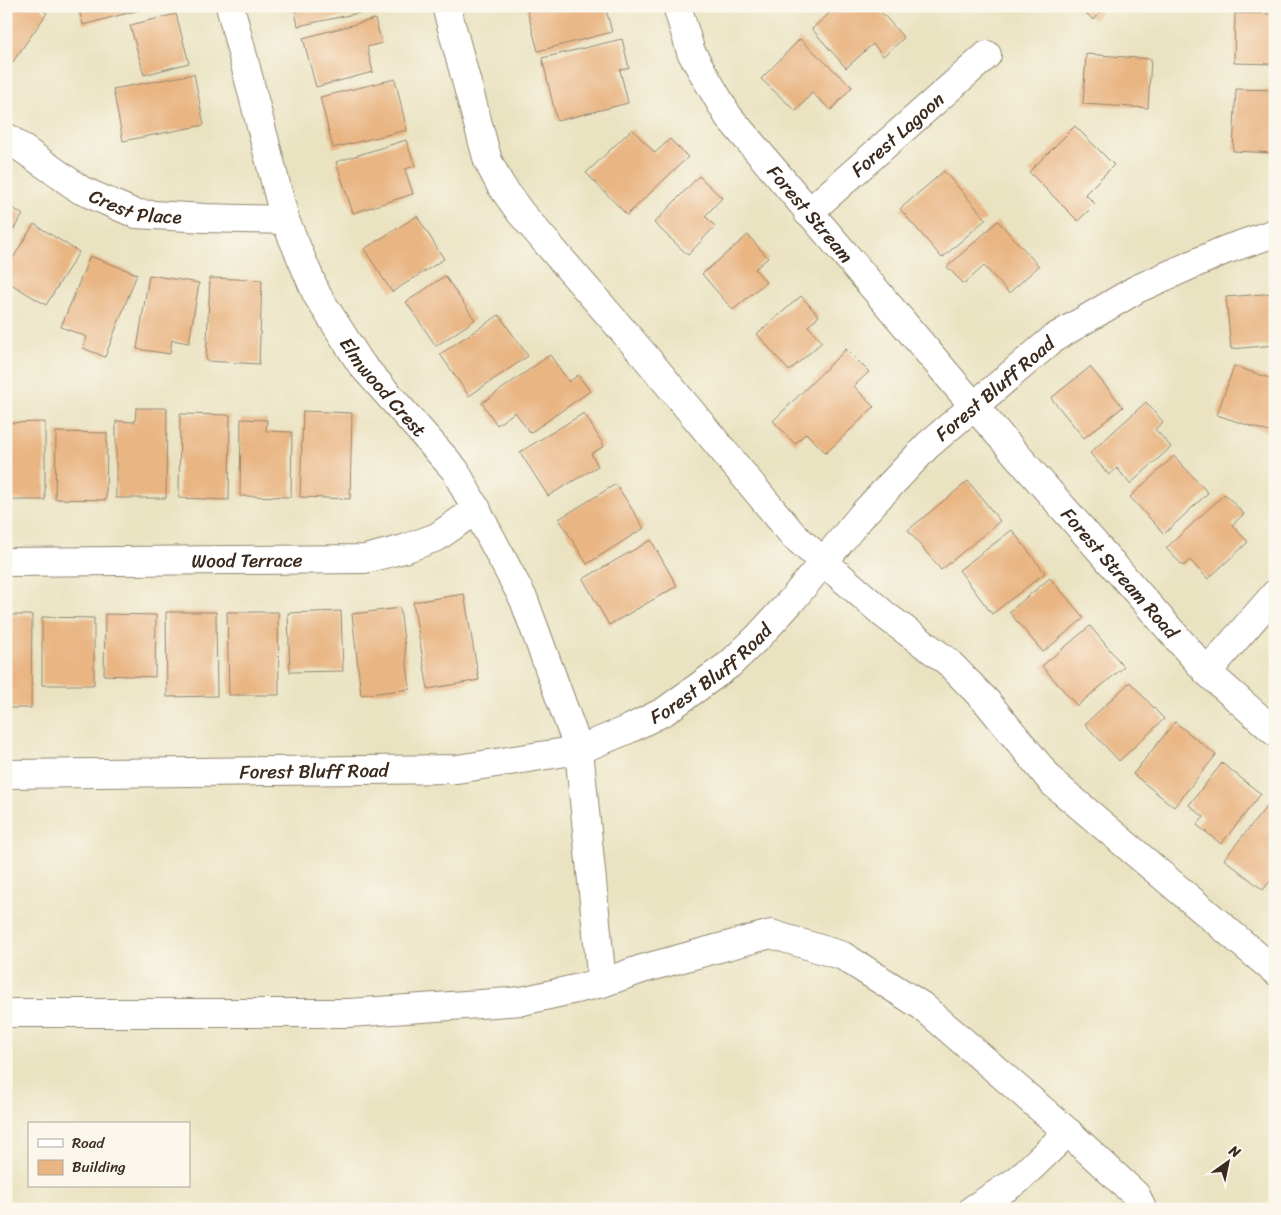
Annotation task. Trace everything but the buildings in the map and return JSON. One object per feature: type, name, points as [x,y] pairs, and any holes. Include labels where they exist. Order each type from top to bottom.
[{"type":"street","name":"Elmwood Crest","points":[[230,6],[285,220],[317,295],[360,364],[455,470],[524,600],[579,750],[602,983]]},
{"type":"street","points":[[446,6],[488,161],[500,184],[543,241],[644,354],[794,536],[886,616],[947,661],[987,702],[1053,783],[1275,972]]},
{"type":"street","name":"Forest Stream","points":[[677,6],[691,52],[728,116],[972,405]]},
{"type":"street","name":"Forest Lagoon","points":[[808,213],[987,55]]},
{"type":"street","name":"Crest Place","points":[[6,137],[81,190],[136,214],[285,220]]},
{"type":"street","name":"Forest Bluff Road","points":[[6,774],[457,769],[579,750],[664,711],[730,664],[759,636],[863,514],[928,445],[972,405],[1054,338],[1137,289],[1224,250],[1275,232]]},
{"type":"street","name":"Forest Stream Road","points":[[972,405],[1207,672],[1275,732]]},
{"type":"street","name":"Wood Terrace","points":[[6,562],[365,559],[404,549],[437,536],[477,509]]},
{"type":"street","points":[[1207,672],[1275,594]]},
{"type":"street","points":[[6,1013],[349,1013],[522,1001],[602,983],[642,969],[771,934],[843,956],[922,1006],[1068,1132],[1136,1195],[1142,1209]]},
{"type":"street","points":[[973,1209],[1018,1180],[1068,1132]]}]
